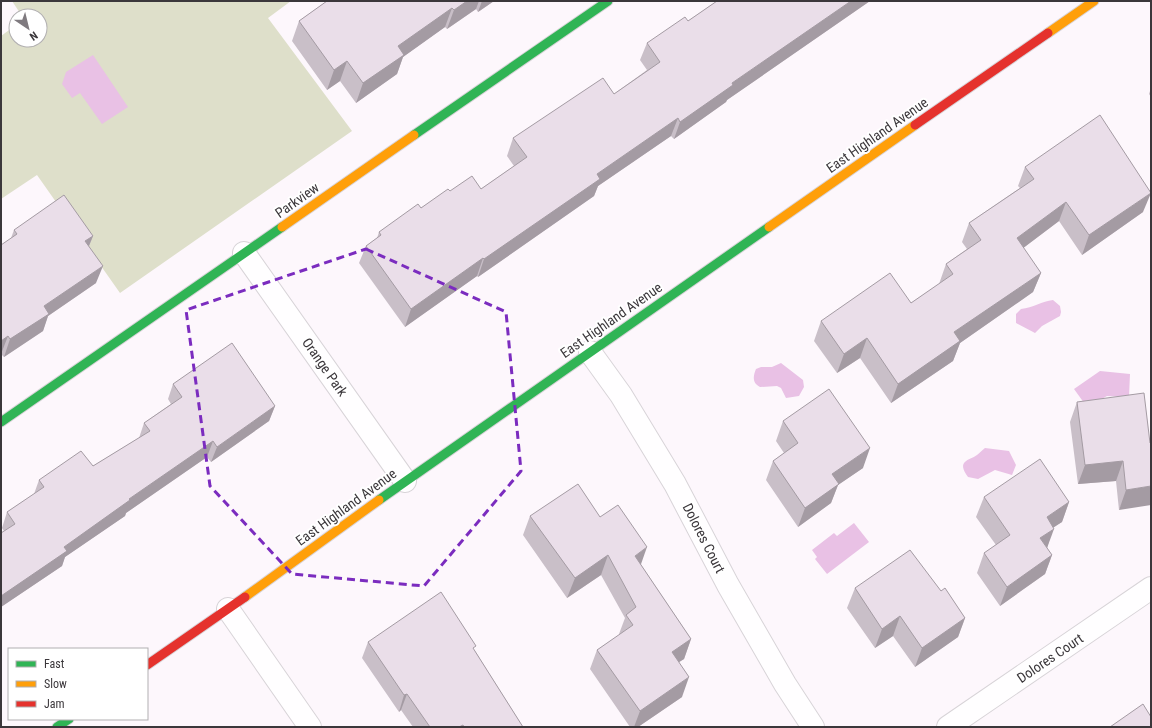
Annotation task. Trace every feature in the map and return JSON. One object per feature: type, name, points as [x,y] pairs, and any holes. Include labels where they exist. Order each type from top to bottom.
[{"type":"street","name":"Parkview","points":[[1,422],[608,1]]},
{"type":"street","name":"East Highland Avenue","points":[[148,664],[228,609],[405,481],[1094,1]]},
{"type":"street","name":"Orange Park","points":[[244,253],[405,481]]},
{"type":"street","name":"Dolores Court","points":[[590,352],[621,395],[675,484],[728,585],[785,684],[813,727]]},
{"type":"street","name":"Dolores Court","points":[[948,727],[1151,588]]},
{"type":"street","points":[[228,609],[310,727]]},
{"type":"street","points":[[57,727],[68,720]]},
{"type":"highlighted area","points":[[366,249],[506,312],[521,471],[424,586],[292,574],[210,486],[186,310]]},
{"type":"green space","points":[[12,1],[291,1],[268,18],[352,131],[120,293],[37,175],[1,199],[1,36],[8,31],[8,48],[48,48],[48,8],[17,8]]},
{"type":"shaded area","points":[[93,55],[128,107],[102,124],[80,93],[72,98],[62,84],[66,72]]},
{"type":"shaded area","points":[[1053,300],[1060,306],[1060,316],[1042,326],[1035,333],[1016,323],[1016,314],[1021,309]]},
{"type":"shaded area","points":[[781,363],[803,380],[804,387],[799,396],[786,398],[781,388],[777,386],[760,387],[754,381],[756,369],[761,367],[772,367]]},
{"type":"shaded area","points":[[1100,371],[1130,374],[1129,397],[1107,396],[1087,407],[1074,389]]},
{"type":"shaded area","points":[[985,448],[1009,451],[1016,465],[1012,475],[995,470],[978,479],[968,477],[963,464]]},
{"type":"shaded area","points":[[854,523],[869,542],[827,574],[815,559],[817,557],[812,550],[834,533],[837,536]]},
{"type":"building","points":[[327,1],[467,1],[454,10],[452,8],[398,46],[404,55],[363,83],[347,61],[334,70],[299,21]]},
{"type":"building","points":[[717,1],[851,1],[732,83],[733,85],[680,122],[678,118],[597,174],[600,179],[484,259],[483,258],[411,309],[366,246],[381,235],[379,232],[418,204],[421,208],[448,189],[450,191],[472,176],[481,189],[527,157],[513,138],[603,78],[614,94],[660,62],[647,43],[685,17],[688,21]]},
{"type":"building","points":[[1100,115],[1151,193],[1089,235],[1066,202],[1017,238],[1041,273],[954,332],[960,341],[898,384],[867,338],[844,354],[821,321],[890,273],[911,303],[953,274],[946,264],[981,240],[969,223],[1034,179],[1025,167]]},
{"type":"building","points":[[64,195],[93,236],[85,241],[103,266],[44,306],[49,314],[10,339],[8,336],[1,341],[1,245],[17,234],[14,230]]},
{"type":"building","points":[[232,343],[275,406],[217,447],[213,441],[129,499],[130,500],[64,547],[67,551],[1,596],[1,533],[15,524],[7,512],[44,487],[39,480],[81,451],[93,466],[150,431],[144,423],[182,397],[173,384]]},
{"type":"building","points":[[829,389],[870,448],[832,474],[839,484],[805,508],[773,461],[798,443],[783,421]]},
{"type":"building","points":[[1144,393],[1150,443],[1151,442],[1151,486],[1126,490],[1123,461],[1085,465],[1077,402]]},
{"type":"building","points":[[1040,459],[1069,502],[1047,517],[1054,529],[1040,538],[1052,555],[1007,587],[984,553],[1010,535],[984,497]]},
{"type":"building","points":[[578,484],[600,517],[618,505],[647,547],[635,556],[691,639],[672,652],[689,677],[640,711],[597,650],[633,625],[626,615],[636,607],[608,555],[575,578],[530,516]]},
{"type":"building","points":[[910,550],[941,591],[945,588],[965,618],[922,648],[900,616],[882,629],[855,588]]},
{"type":"building","points":[[441,592],[476,646],[473,648],[523,727],[464,727],[463,725],[459,727],[430,727],[407,694],[404,695],[368,642]]},
{"type":"building","points":[[1143,704],[1151,717],[1151,727],[1110,727]]},
{"type":"traffic: fast","points":[[414,135],[608,1]]},
{"type":"traffic: fast","points":[[1,422],[282,227]]},
{"type":"traffic: fast","points":[[379,500],[769,227]]},
{"type":"traffic: fast","points":[[57,727],[68,720]]},
{"type":"traffic: slow","points":[[1048,33],[1094,1]]},
{"type":"traffic: slow","points":[[769,227],[915,125]]},
{"type":"traffic: slow","points":[[282,227],[414,135]]},
{"type":"traffic: slow","points":[[245,597],[379,500]]},
{"type":"traffic: jam","points":[[915,125],[1048,33]]},
{"type":"traffic: jam","points":[[148,664],[245,597]]}]
